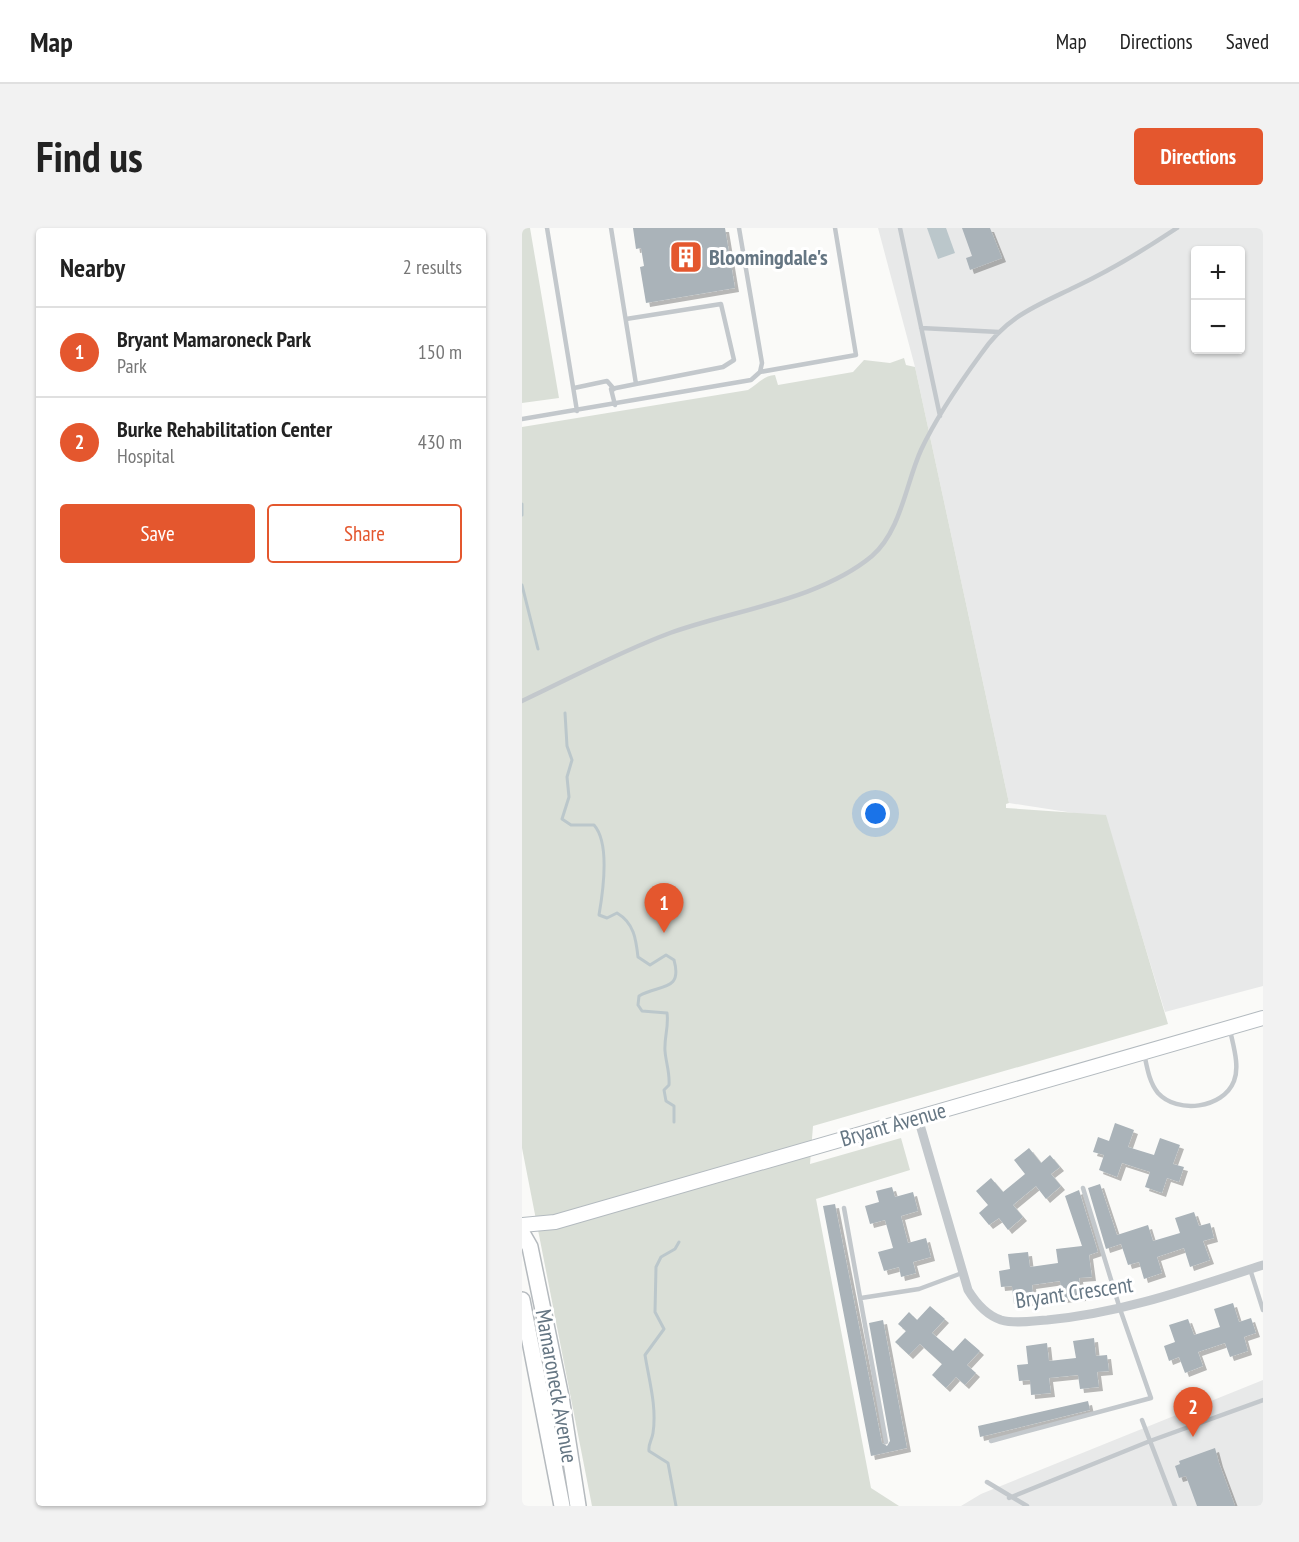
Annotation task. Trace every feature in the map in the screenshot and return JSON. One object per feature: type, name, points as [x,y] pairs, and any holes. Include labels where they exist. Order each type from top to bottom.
[{"type":"main road","name":"Mamaroneck Avenue","points":[[522,1233],[530,1247],[547,1327],[578,1506]]},
{"type":"main road","name":"Mamaroneck Avenue","points":[[522,1300],[562,1506]]},
{"type":"street","name":"Bryant Avenue","points":[[522,1225],[555,1221],[1263,1018]]},
{"type":"street","name":"Bryant Crescent","points":[[918,1118],[968,1290],[977,1304],[988,1314],[1006,1321],[1064,1318],[1120,1309],[1167,1297],[1263,1264]]},
{"type":"lane","points":[[547,228],[577,411]]},
{"type":"lane","points":[[611,228],[636,384]]},
{"type":"lane","points":[[739,228],[762,363],[760,372]]},
{"type":"lane","points":[[522,419],[745,383],[760,372],[856,355],[835,228]]},
{"type":"lane","points":[[900,228],[940,416]]},
{"type":"lane","points":[[522,701],[619,654],[672,633],[775,601],[856,568],[875,553],[889,536],[916,462],[940,416],[981,353],[999,332],[1034,305],[1075,287],[1137,254],[1177,228]]},
{"type":"lane","points":[[615,405],[611,389],[723,367],[734,360],[721,304],[626,319]]},
{"type":"lane","points":[[921,328],[999,332]]},
{"type":"lane","points":[[574,388],[607,381],[614,388]]},
{"type":"lane","points":[[1143,1051],[1153,1086],[1160,1095],[1177,1104],[1210,1103],[1229,1090],[1236,1074],[1229,1027]]},
{"type":"lane","points":[[991,1441],[1151,1398],[1120,1309],[1083,1188]]},
{"type":"lane","points":[[844,1208],[886,1442]]},
{"type":"lane","points":[[1250,1269],[1263,1310]]},
{"type":"lane","points":[[861,1298],[918,1289],[962,1273]]},
{"type":"lane","points":[[1009,1498],[1150,1441],[1263,1400]]},
{"type":"lane","points":[[1142,1420],[1175,1506]]},
{"type":"lane","points":[[987,1482],[1009,1498],[1027,1506]]},
{"type":"shaded area","points":[[522,228],[530,228],[559,398],[522,403]]},
{"type":"shaded area","points":[[878,228],[1263,228],[1263,986],[1165,1012],[1106,818],[1009,803],[915,367]]},
{"type":"shaded area","points":[[927,228],[946,228],[955,253],[938,259]]},
{"type":"shaded area","points":[[904,358],[906,365],[915,367],[1009,803],[1006,804],[1006,808],[1106,815],[1168,1024],[813,1126],[810,1164],[901,1138],[910,1170],[816,1199],[871,1488],[899,1506],[592,1506],[522,1148],[522,427],[748,390],[764,379],[775,375],[778,385],[853,372],[864,360],[890,363]]},
{"type":"shaded area","points":[[1263,1380],[1263,1506],[961,1506],[981,1494]]},
{"type":"building","name":"Bloomingdale's","points":[[633,228],[725,228],[735,288],[646,303],[640,267],[644,266],[641,248],[636,249]]},
{"type":"building","points":[[962,228],[990,228],[1002,258],[970,270],[966,258],[972,256]]},
{"type":"building","points":[[1115,1123],[1134,1130],[1128,1147],[1154,1155],[1160,1138],[1180,1145],[1173,1164],[1184,1167],[1179,1182],[1167,1178],[1162,1193],[1145,1187],[1150,1172],[1122,1163],[1117,1177],[1099,1170],[1104,1155],[1093,1152],[1098,1137],[1109,1141]]},
{"type":"building","points":[[1029,1148],[1041,1163],[1050,1155],[1060,1167],[1051,1174],[1061,1186],[1046,1199],[1036,1186],[1013,1205],[1023,1217],[1008,1230],[999,1218],[989,1225],[979,1213],[988,1205],[976,1191],[991,1178],[1003,1192],[1025,1174],[1014,1160]]},
{"type":"building","points":[[1100,1184],[1117,1235],[1148,1225],[1153,1241],[1180,1233],[1175,1218],[1194,1212],[1199,1226],[1210,1223],[1214,1238],[1203,1241],[1210,1260],[1190,1267],[1184,1248],[1157,1257],[1162,1273],[1144,1279],[1139,1262],[1128,1265],[1121,1244],[1106,1249],[1088,1188]]},
{"type":"building","points":[[892,1187],[895,1197],[913,1192],[918,1211],[901,1216],[908,1243],[926,1238],[931,1257],[913,1262],[916,1273],[901,1277],[899,1267],[884,1271],[878,1252],[893,1248],[885,1220],[870,1224],[865,1206],[879,1202],[876,1191]]},
{"type":"building","points":[[1079,1190],[1098,1252],[1089,1255],[1092,1277],[1079,1278],[1082,1297],[1062,1299],[1060,1281],[1032,1285],[1034,1301],[1014,1304],[1012,1286],[1001,1287],[999,1271],[1010,1269],[1008,1254],[1028,1252],[1030,1267],[1058,1263],[1056,1249],[1082,1246],[1065,1196]]},
{"type":"building","points":[[835,1204],[882,1443],[887,1446],[890,1441],[869,1323],[883,1320],[907,1448],[871,1456],[823,1206]]},
{"type":"building","points":[[1233,1303],[1239,1322],[1251,1318],[1256,1333],[1244,1337],[1248,1351],[1230,1357],[1225,1343],[1198,1352],[1203,1366],[1185,1373],[1179,1357],[1169,1361],[1164,1346],[1175,1342],[1169,1325],[1188,1319],[1194,1335],[1220,1327],[1214,1309]]},
{"type":"building","points":[[930,1306],[945,1319],[932,1333],[953,1351],[965,1338],[980,1351],[967,1365],[976,1373],[965,1385],[956,1377],[946,1388],[932,1375],[942,1364],[920,1344],[909,1355],[895,1342],[906,1331],[898,1324],[909,1312],[917,1320]]},
{"type":"building","points":[[1094,1338],[1096,1356],[1107,1355],[1109,1371],[1097,1372],[1099,1387],[1080,1389],[1078,1375],[1049,1378],[1051,1393],[1031,1395],[1030,1380],[1019,1381],[1017,1365],[1028,1364],[1026,1346],[1047,1343],[1049,1361],[1076,1358],[1073,1341]]},
{"type":"building","points":[[1088,1401],[1090,1410],[980,1437],[978,1426]]},
{"type":"building","points":[[1215,1448],[1235,1506],[1197,1506],[1186,1476],[1179,1478],[1175,1466],[1180,1464],[1179,1461]]},
{"type":"waterway","points":[[522,504],[522,515]]},
{"type":"waterway","points":[[522,585],[538,649]]},
{"type":"waterway","points":[[565,713],[567,746],[572,760],[567,777],[569,797],[562,819],[571,825],[594,825],[599,833],[604,855],[599,915],[607,918],[617,913],[623,917],[633,932],[638,957],[650,965],[666,955],[674,960],[676,970],[672,982],[639,996],[638,1005],[642,1011],[667,1013],[665,1051],[669,1085],[664,1090],[666,1101],[674,1106],[674,1122]]},
{"type":"waterway","points":[[676,1506],[668,1463],[649,1451],[654,1413],[645,1355],[664,1329],[655,1312],[656,1267],[661,1257],[675,1249],[679,1242]]},
{"type":"place","name":"Bloomingdale's","points":[[686,257]]},
{"type":"place","name":"Bryant Mamaroneck Park","points":[[664,933]]},
{"type":"place","name":"Burke Rehabilitation Center","points":[[1193,1437]]}]
